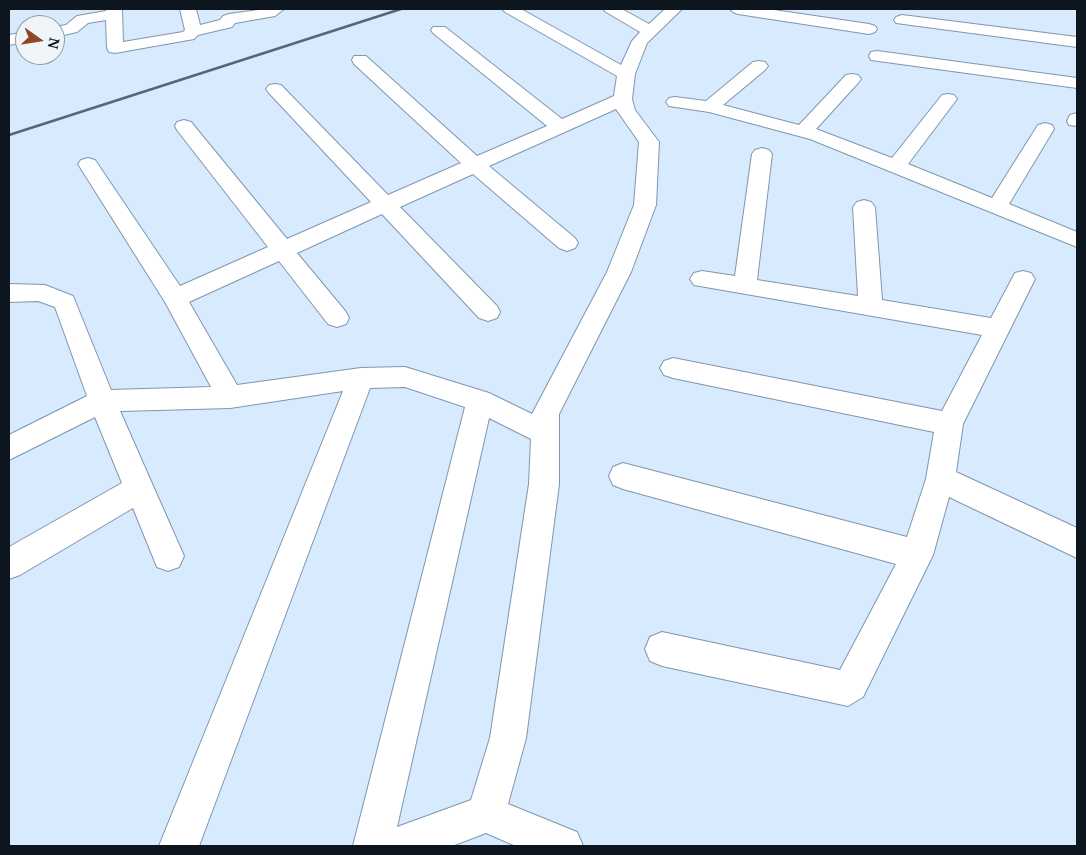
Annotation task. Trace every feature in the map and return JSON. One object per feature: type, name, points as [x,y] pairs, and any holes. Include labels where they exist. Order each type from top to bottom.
[{"type":"street","points":[[188,9],[193,31]]},
{"type":"street","points":[[510,9],[605,64],[624,87]]},
{"type":"street","points":[[611,9],[651,31]]},
{"type":"street","points":[[486,814],[508,738],[544,484],[545,414],[619,272],[646,205],[649,142],[626,111],[624,87],[640,41],[674,9]]},
{"type":"street","points":[[738,9],[869,29]]},
{"type":"street","points":[[65,30],[72,29],[83,19],[114,11],[115,48],[188,36],[193,31],[226,24],[229,19],[272,10]]},
{"type":"street","points":[[902,20],[1077,42]]},
{"type":"street","points":[[439,30],[560,127]]},
{"type":"street","points":[[877,56],[1077,83]]},
{"type":"street","points":[[360,60],[475,165],[567,243]]},
{"type":"street","points":[[710,106],[759,66]]},
{"type":"street","points":[[895,167],[953,96],[954,66]]},
{"type":"street","points":[[804,131],[852,79]]},
{"type":"street","points":[[175,298],[560,127],[624,87]]},
{"type":"street","points":[[275,89],[488,312]]},
{"type":"street","points":[[675,102],[710,106],[804,131],[1077,240]]},
{"type":"street","points":[[184,126],[337,318]]},
{"type":"street","points":[[996,208],[1045,129]]},
{"type":"street","points":[[745,285],[762,154]]},
{"type":"street","points":[[88,164],[175,298],[230,397]]},
{"type":"street","points":[[864,207],[871,306]]},
{"type":"street","points":[[702,279],[998,328]]},
{"type":"street","points":[[662,649],[848,688],[917,555],[940,479],[949,424],[1022,279]]},
{"type":"street","points":[[9,293],[45,293],[56,295],[64,302],[102,401],[168,556]]},
{"type":"street","points":[[673,368],[949,424]]},
{"type":"street","points":[[9,448],[102,401],[230,397],[361,378],[405,378],[480,401],[545,433]]},
{"type":"street","points":[[179,846],[361,378]]},
{"type":"street","points":[[480,401],[384,802],[395,846],[486,814],[563,846]]},
{"type":"street","points":[[623,476],[917,555]]},
{"type":"street","points":[[940,479],[1077,543]]},
{"type":"street","points":[[9,564],[139,489]]},
{"type":"railway","points":[[9,135],[401,9]]}]
